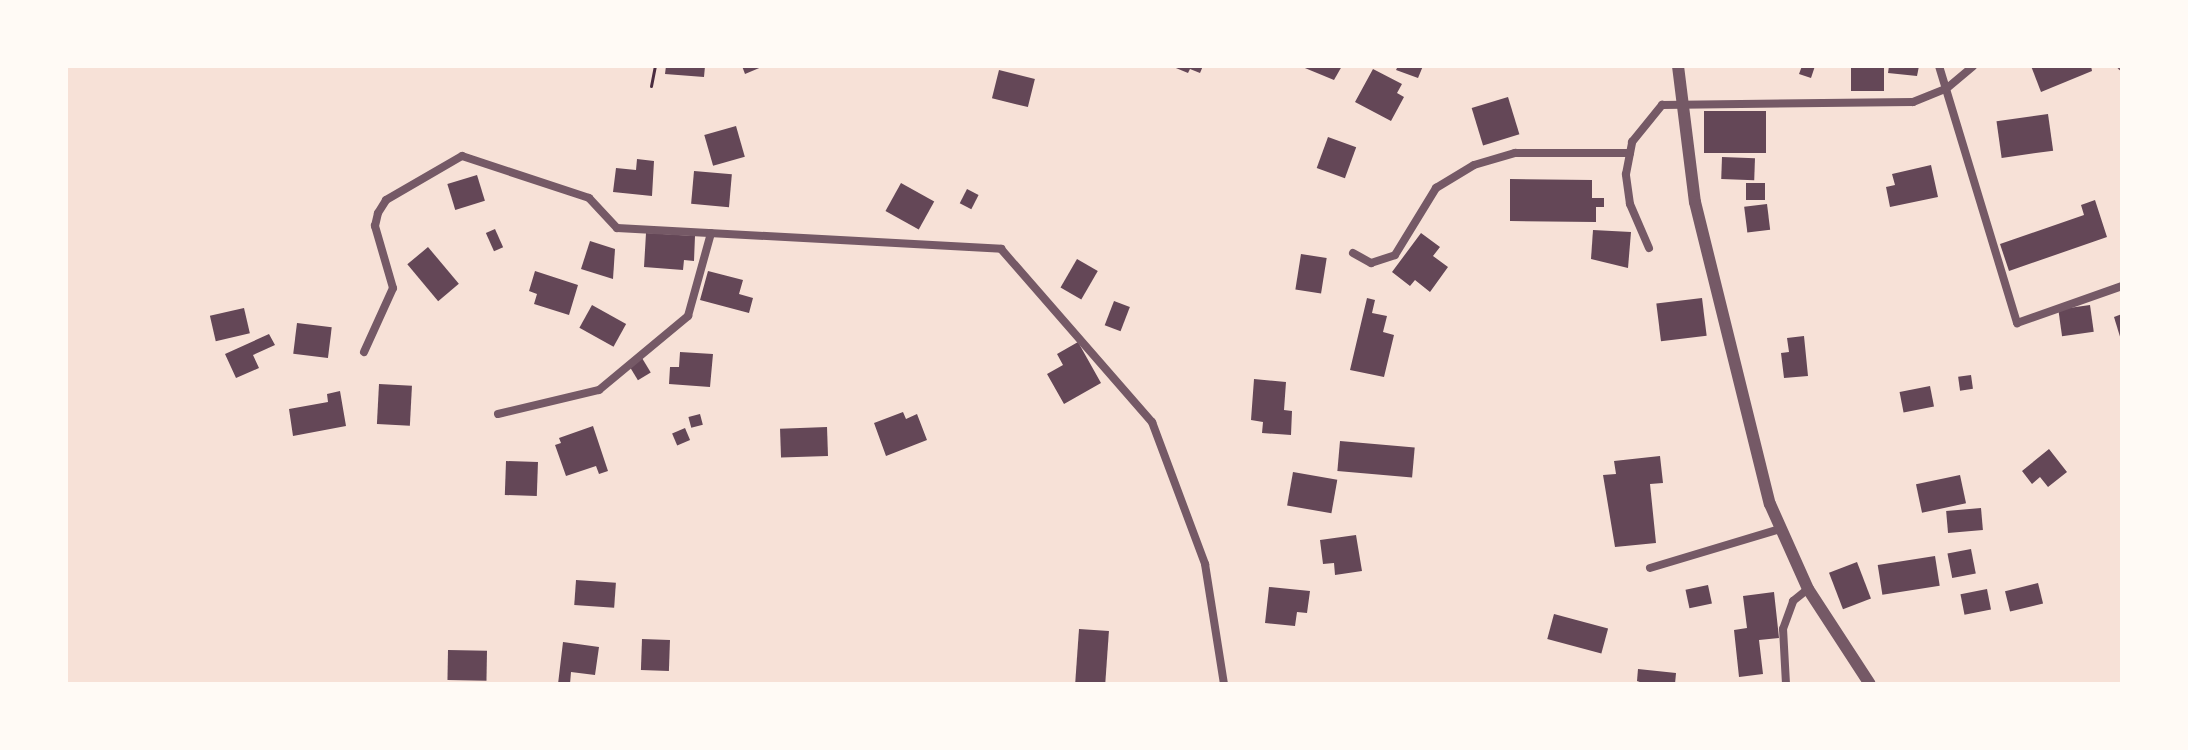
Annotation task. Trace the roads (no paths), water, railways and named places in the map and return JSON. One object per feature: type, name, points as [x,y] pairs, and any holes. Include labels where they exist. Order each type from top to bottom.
[{"type":"street","points":[[1678,66],[1695,202],[1750,434],[1780,529],[1808,589],[1870,684]]},
{"type":"street","points":[[1939,66],[2017,323],[2122,286]]},
{"type":"street","points":[[1649,248],[1630,204],[1630,153],[1632,142],[1662,105],[1913,102],[1946,89],[1973,66]]},
{"type":"street","points":[[1353,253],[1371,263],[1395,255],[1436,188],[1474,165],[1515,153],[1630,153]]},
{"type":"street","points":[[364,352],[393,288],[375,226],[378,213],[386,200],[462,156],[589,198],[617,228],[1001,249],[1152,422],[1205,564],[1224,684]]},
{"type":"street","points":[[498,414],[599,390],[688,316],[711,233]]},
{"type":"street","points":[[1650,568],[1780,529]]},
{"type":"street","points":[[1786,684],[1783,629],[1793,601],[1808,589]]}]
